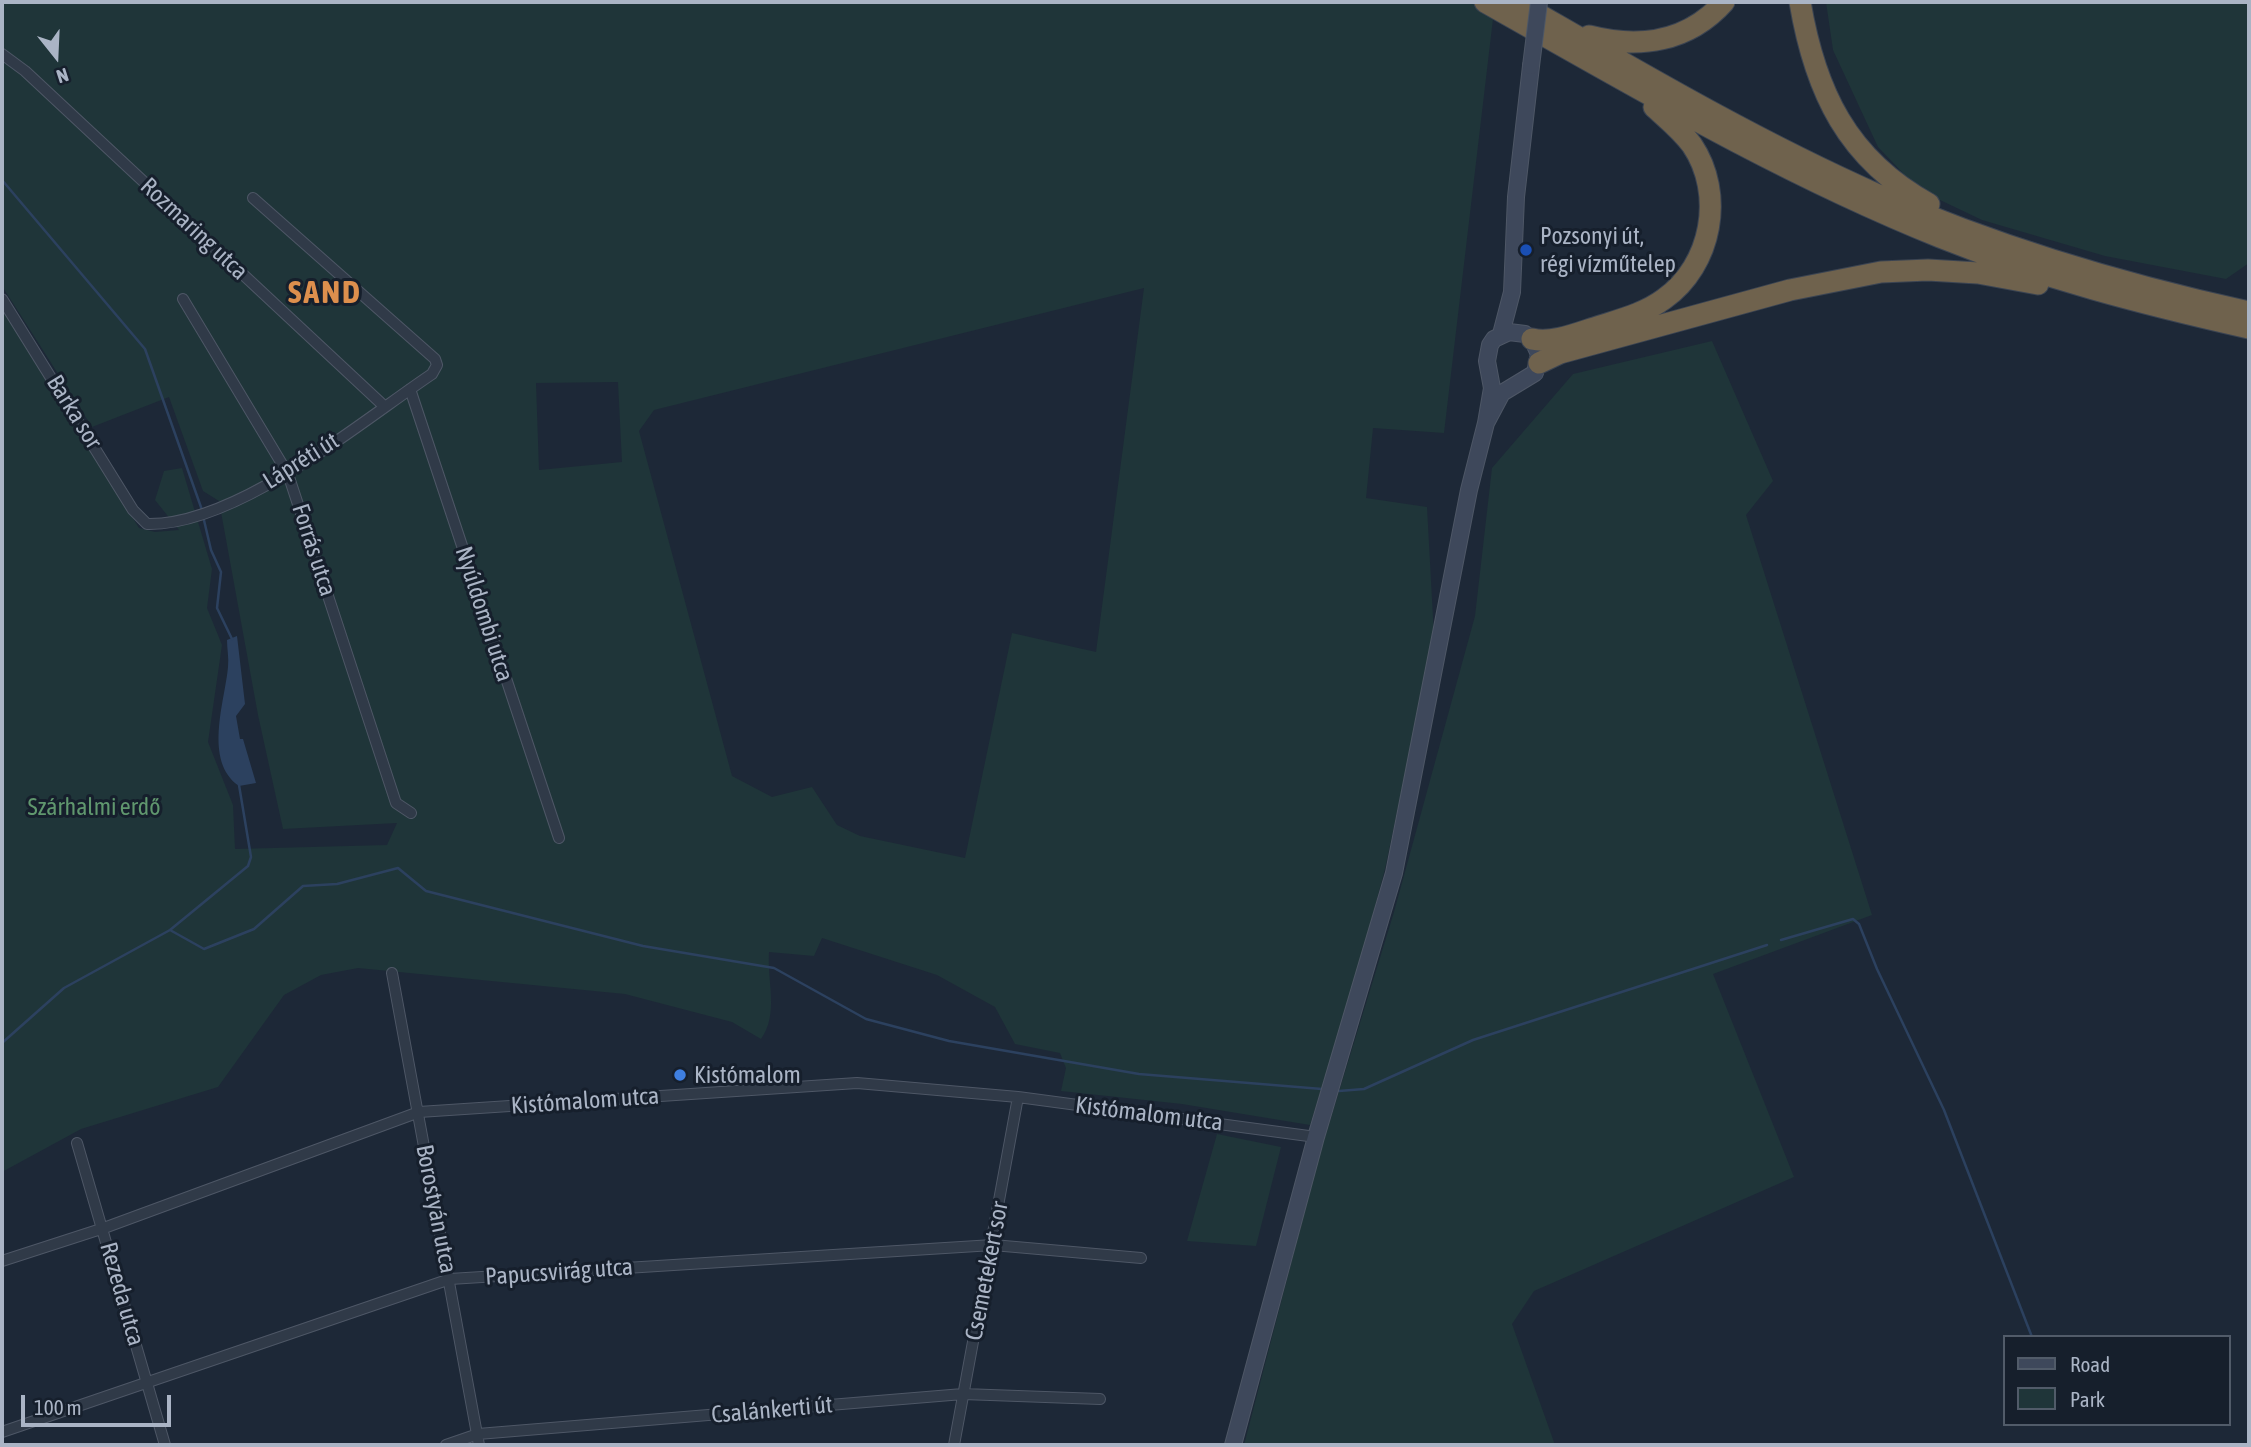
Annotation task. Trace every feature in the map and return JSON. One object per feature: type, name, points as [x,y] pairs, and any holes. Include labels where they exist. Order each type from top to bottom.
[{"type":"highway","points":[[1485,2],[1790,171],[1942,238],[2118,298]]},
{"type":"highway","points":[[1517,2],[1811,163],[1985,237],[2125,283],[2249,312]]},
{"type":"highway","points":[[1566,30],[1610,41],[1657,41],[1692,29],[1724,2]]},
{"type":"highway","points":[[1800,2],[1817,74],[1842,127],[1887,177],[1985,237]]},
{"type":"highway","points":[[1529,337],[1541,341],[1555,338],[1645,310],[1679,285],[1700,256],[1709,229],[1711,205],[1702,165],[1682,132],[1630,84]]},
{"type":"highway","points":[[1539,363],[1560,352],[1790,290],[1881,272],[1927,270],[1978,273],[2118,298],[2249,328]]},
{"type":"main road","points":[[1501,334],[1512,292],[1517,184],[1539,2]]},
{"type":"main road","points":[[1486,423],[1502,393],[1527,380],[1539,363],[1539,354],[1529,337],[1512,292]]},
{"type":"main road","points":[[1233,1445],[1316,1137],[1394,873],[1469,490],[1486,423],[1492,388],[1487,353],[1494,339],[1501,334],[1509,332],[1529,337]]},
{"type":"main road","points":[[1490,371],[1499,380],[1516,384]]},
{"type":"street","name":"Rozmaring utca","points":[[2,54],[25,71],[384,406]]},
{"type":"street","name":"Lápréti út","points":[[147,524],[172,525],[288,474],[432,374],[437,362],[253,198]]},
{"type":"street","name":"Barka sor","points":[[2,299],[134,510],[147,524]]},
{"type":"street","name":"Forrás utca","points":[[183,299],[288,474],[396,803],[411,813]]},
{"type":"street","name":"Nyúldombi utca","points":[[410,389],[559,838]]},
{"type":"street","name":"Borostyán utca","points":[[392,973],[479,1440]]},
{"type":"street","name":"Kistómalom utca","points":[[2,1261],[104,1228],[419,1112],[857,1083],[1018,1097],[1316,1137]]},
{"type":"street","name":"Csemetekert sor","points":[[954,1445],[993,1245],[1018,1097]]},
{"type":"street","name":"Rezeda utca","points":[[77,1143],[104,1228],[165,1445]]},
{"type":"street","name":"Papucsvirág utca","points":[[2,1432],[450,1279],[993,1245],[1141,1258]]},
{"type":"street","name":"Csalánkerti út","points":[[446,1445],[963,1394],[1100,1399]]},
{"type":"green space","name":"Szárhalmi erdő","points":[[2,2],[1495,2],[1444,433],[1373,428],[1366,498],[1427,507],[1434,636],[1385,869],[1354,985],[1310,1125],[1182,1104],[1061,1091],[1066,1068],[1060,1053],[1015,1044],[995,1007],[937,975],[822,938],[814,956],[769,952],[770,1019],[761,1039],[732,1022],[625,994],[358,968],[321,975],[284,995],[218,1087],[81,1129],[2,1172],[2,307],[139,528],[155,532],[179,530],[155,500],[164,471],[182,468],[212,569],[207,608],[222,645],[208,742],[233,805],[235,849],[387,845],[397,823],[283,829],[258,715],[219,501],[203,491],[169,397],[92,427],[2,286]],"holes":[[[1144,288],[1096,652],[1012,633],[965,858],[860,836],[837,825],[812,787],[772,797],[732,776],[639,431],[654,410]],[[618,382],[622,462],[539,470],[536,383]]]},
{"type":"green space","points":[[1826,2],[2249,2],[2249,263],[2226,279],[2105,256],[1982,220],[1919,190],[1878,147],[1833,50]]},
{"type":"green space","points":[[1712,341],[1773,481],[1746,515],[1872,915],[1713,974],[1794,1177],[1534,1291],[1512,1324],[1555,1445],[1244,1445],[1318,1160],[1394,912],[1475,616],[1492,468],[1573,374]]},
{"type":"green space","points":[[1217,1134],[1281,1147],[1256,1246],[1187,1241]]},
{"type":"water","points":[[237,636],[245,704],[236,716],[240,739],[243,739],[256,783],[239,786],[228,775],[219,746],[228,667],[227,640]]},
{"type":"waterway","points":[[2,180],[145,349],[202,510]]},
{"type":"waterway","points":[[203,516],[211,550],[221,572],[217,608],[232,639]]},
{"type":"waterway","points":[[2,1043],[64,988],[170,930],[248,866],[251,857],[239,785]]},
{"type":"waterway","points":[[170,930],[204,949],[254,929],[303,886],[337,884],[398,868],[426,891],[643,946],[774,968],[866,1019],[949,1041],[1139,1074],[1322,1089]]},
{"type":"waterway","points":[[1781,940],[1853,919],[1859,924],[1877,969],[1944,1110],[2031,1335]]},
{"type":"waterway","points":[[1339,1091],[1364,1089],[1473,1040],[1767,945]]},
{"type":"place","name":"Pozsonyi út, régi vízműtelep","points":[[1526,250]]},
{"type":"place","name":"Kistómalom","points":[[680,1075]]},
{"type":"district","name":"SAND","points":[[325,293]]}]
